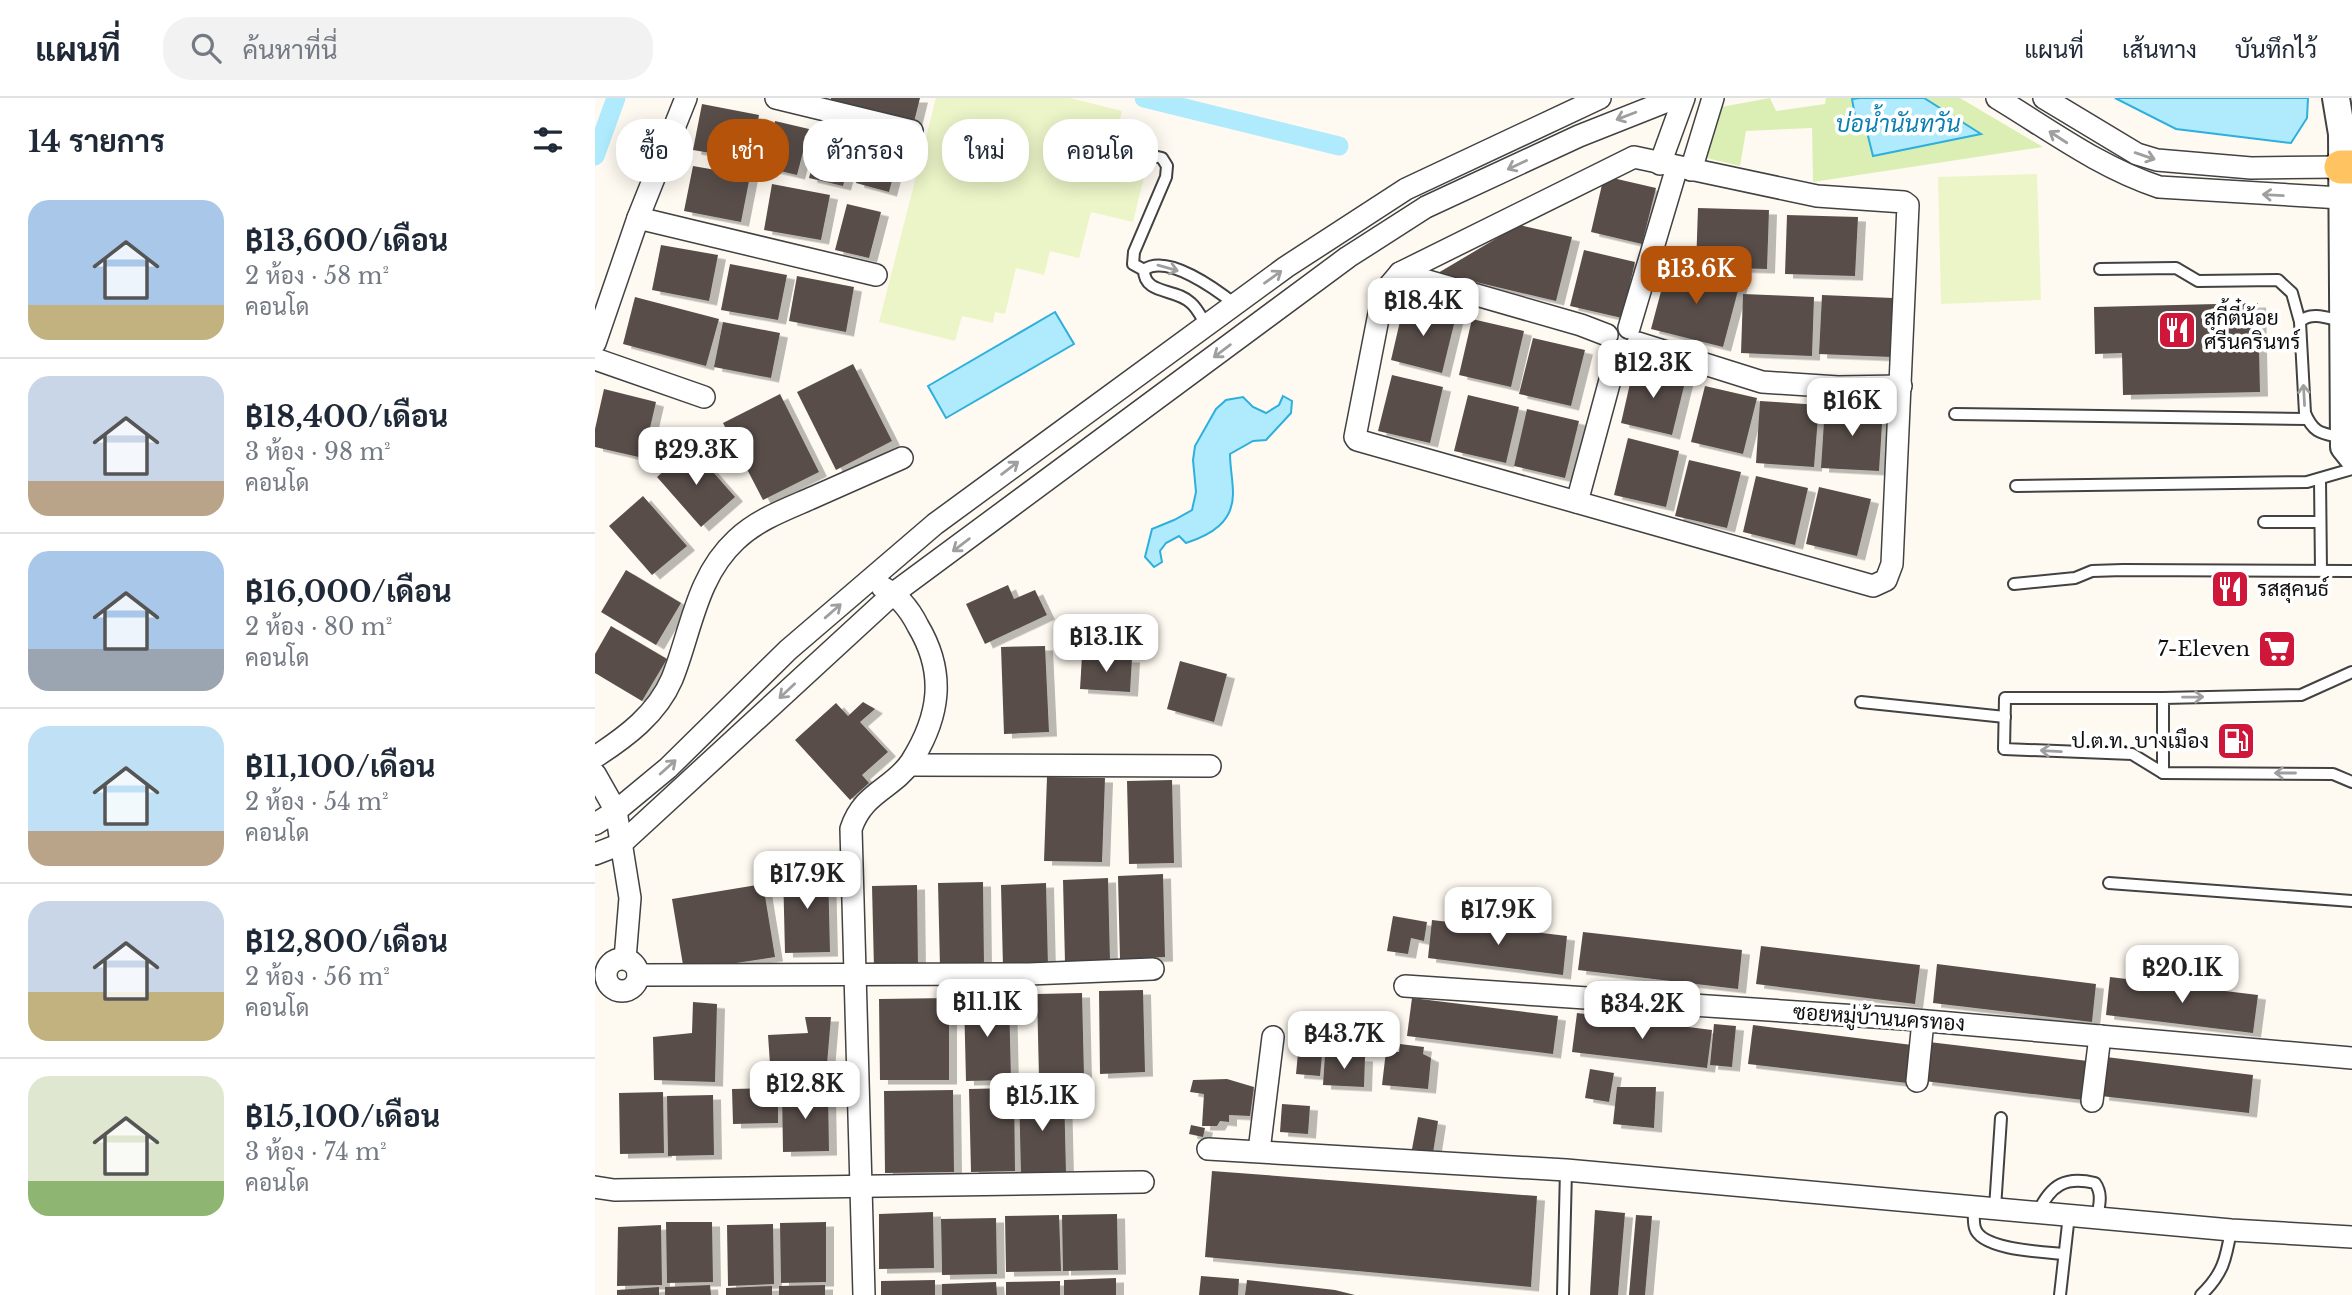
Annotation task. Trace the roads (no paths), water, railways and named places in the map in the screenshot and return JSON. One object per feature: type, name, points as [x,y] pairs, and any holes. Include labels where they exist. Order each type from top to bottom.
[{"type":"street","points":[[595,344],[638,218],[686,98]]},
{"type":"street","points":[[776,98],[863,119]]},
{"type":"street","points":[[595,824],[668,768],[788,650],[935,524],[1286,267],[1406,189],[1566,104],[1600,98]]},
{"type":"street","points":[[595,854],[621,844],[894,593],[1348,257],[1426,207],[1579,136],[1675,98]]},
{"type":"street","points":[[1685,98],[1676,167],[1634,336],[1631,356],[1616,358],[1606,349],[1607,335],[1619,326],[1634,336],[1762,382],[1838,387],[1901,386]]},
{"type":"street","points":[[1676,167],[1713,98]]},
{"type":"street","points":[[1997,98],[2093,158],[2159,187],[2206,191],[2345,177]]},
{"type":"street","points":[[2044,98],[2137,154],[2167,162],[2345,177]]},
{"type":"street","points":[[2336,98],[2345,177],[2344,321],[2348,447]]},
{"type":"street","points":[[1566,104],[1579,136]]},
{"type":"street","points":[[1641,157],[1676,167],[1817,196],[1904,202],[1909,205],[1892,564],[1886,580],[1873,586],[1357,440],[1355,437],[1383,293],[1400,273],[1625,160],[1641,157]]},
{"type":"street","points":[[2206,191],[2207,165]]},
{"type":"street","points":[[638,218],[876,275]]},
{"type":"street","points":[[1400,273],[1581,325],[1607,335]]},
{"type":"street","points":[[1577,502],[1616,358]]},
{"type":"street","points":[[595,359],[704,397]]},
{"type":"street","points":[[595,757],[625,738],[654,710],[671,680],[700,593],[712,570],[735,541],[762,520],[902,458]]},
{"type":"street","points":[[864,1295],[851,829],[856,814],[909,765],[926,733],[935,705],[937,673],[930,646],[915,620],[894,593],[868,579]]},
{"type":"street","points":[[909,765],[1210,766]]},
{"type":"street","points":[[595,774],[615,811],[630,898],[631,967]]},
{"type":"street","points":[[601,976],[613,962],[631,967],[855,974],[1029,974],[1153,969]]},
{"type":"street","name":"ซอยหมู่บ้านนครทอง","points":[[1405,986],[1923,1021],[2352,1058]]},
{"type":"street","points":[[1917,1081],[1923,1021]]},
{"type":"street","points":[[2092,1101],[2100,1035]]},
{"type":"street","points":[[1259,1151],[1273,1037]]},
{"type":"street","points":[[1208,1149],[1566,1170],[2231,1230],[2352,1237]]},
{"type":"street","points":[[595,1188],[614,1190],[1143,1182]]},
{"type":"lane","points":[[1144,270],[1133,264],[1134,252],[1166,177],[1167,166],[1162,158],[1158,157]]},
{"type":"lane","points":[[1144,270],[1149,266],[1163,265],[1191,276],[1236,304]]},
{"type":"lane","points":[[2100,269],[2176,268],[2198,282],[2278,280],[2292,293],[2299,322],[2307,419],[2318,432],[2348,447]]},
{"type":"lane","points":[[1144,270],[1146,282],[1151,287],[1181,295],[1192,303],[1207,326]]},
{"type":"lane","points":[[2299,322],[2304,317],[2311,316],[2344,321]]},
{"type":"lane","points":[[1955,414],[2307,419]]},
{"type":"lane","points":[[2016,486],[2307,482],[2352,469]]},
{"type":"lane","points":[[2320,479],[2321,570]]},
{"type":"lane","points":[[2264,522],[2320,522]]},
{"type":"lane","points":[[2014,584],[2123,570],[2352,571]]},
{"type":"lane","points":[[2352,672],[2301,695],[2005,698],[2004,748],[2132,754],[2163,773],[2333,774],[2352,782]]},
{"type":"lane","points":[[2163,698],[2163,773]]},
{"type":"lane","points":[[1861,702],[2005,717]]},
{"type":"lane","points":[[2109,883],[2352,901]]},
{"type":"lane","points":[[2001,1118],[1985,1207],[1974,1227],[1978,1235],[2000,1246],[2064,1254]]},
{"type":"lane","points":[[1563,1295],[1566,1170]]},
{"type":"lane","points":[[2038,1212],[2053,1188],[2071,1181],[2085,1181],[2095,1183],[2099,1189],[2097,1218]]},
{"type":"lane","points":[[2060,1295],[2069,1215]]},
{"type":"lane","points":[[2201,1295],[2223,1266],[2231,1230]]},
{"type":"water","name":"บ่อน้ำนันทวัน","points":[[1924,98],[1981,134],[1873,156],[1864,120],[1856,122],[1852,99]]},
{"type":"water","points":[[2115,98],[2308,98],[2307,118],[2291,143],[2176,129]]},
{"type":"water","points":[[1055,312],[1074,344],[946,418],[928,386]]},
{"type":"water","points":[[1283,396],[1292,401],[1291,413],[1266,440],[1253,441],[1230,454],[1233,494],[1225,520],[1195,540],[1186,543],[1179,536],[1166,543],[1160,551],[1162,562],[1154,567],[1145,557],[1152,529],[1192,510],[1196,492],[1193,460],[1195,446],[1216,409],[1226,400],[1243,397],[1253,407],[1266,413],[1279,405]]},
{"type":"waterway","points":[[595,156],[616,98]]},
{"type":"waterway","points":[[1144,98],[1339,146]]},
{"type":"place","name":"สุกี้ตี๋น้อย ศรีนครินทร์","points":[[2177,330]]},
{"type":"place","name":"รสสุคนธ์","points":[[2230,589]]},
{"type":"place","name":"7-Eleven","points":[[2277,649]]},
{"type":"place","name":"ป.ต.ท. บางเมือง","points":[[2236,741]]}]
